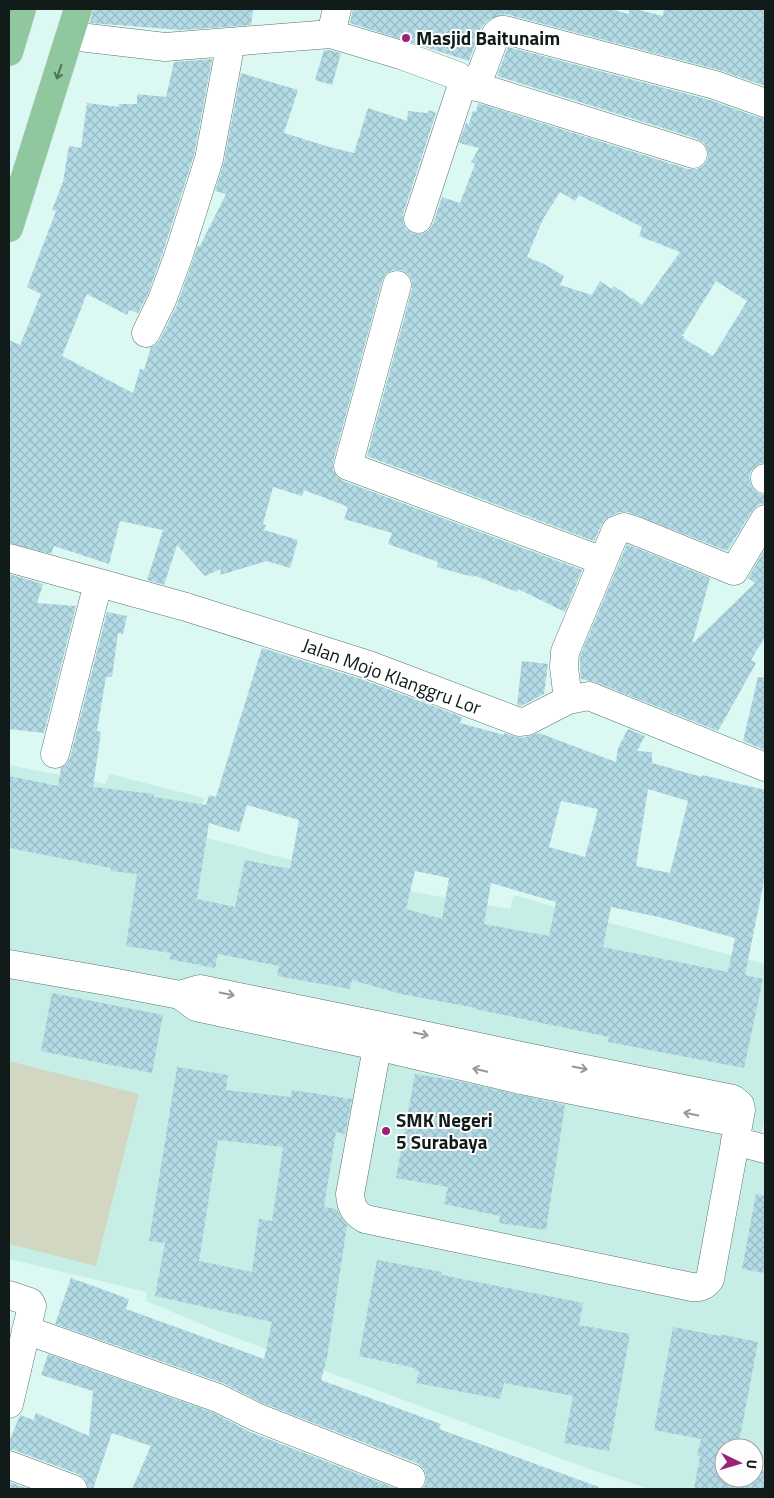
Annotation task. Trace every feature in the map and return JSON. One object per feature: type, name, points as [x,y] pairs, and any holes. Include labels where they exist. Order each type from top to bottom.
[{"type":"main road","points":[[10,43],[22,9]]},
{"type":"main road","points":[[9,228],[78,9]]},
{"type":"street","points":[[71,36],[165,47],[231,42],[334,21],[401,55],[461,77],[469,85],[693,154]]},
{"type":"street","points":[[418,219],[469,85],[496,34],[500,30],[715,85],[765,104]]},
{"type":"street","points":[[146,333],[162,300],[178,257],[209,160],[231,42]]},
{"type":"street","points":[[397,285],[348,466],[603,561]]},
{"type":"street","points":[[568,700],[564,667],[565,652],[616,530],[624,527],[734,571],[765,518]]},
{"type":"street","name":"Jalan Mojo Klanggru Lor","points":[[9,558],[186,607],[369,665],[520,722],[527,721],[568,700],[589,696],[765,766]]},
{"type":"street","points":[[55,754],[98,583]]},
{"type":"street","points":[[9,964],[180,995],[200,989],[302,1020],[523,1068],[737,1132],[765,1149]]},
{"type":"street","points":[[379,1036],[350,1194],[354,1210],[365,1220],[698,1288],[706,1284],[710,1279],[737,1132]]},
{"type":"street","points":[[9,1295],[30,1302],[32,1306],[9,1404]]},
{"type":"street","points":[[26,1330],[218,1398],[256,1417],[411,1478]]},
{"type":"street","points":[[9,1465],[73,1489]]},
{"type":"shaded area","name":"SMK Negeri 5 Surabaya","points":[[9,765],[105,784],[110,774],[204,798],[196,835],[408,891],[510,909],[514,895],[606,922],[765,964],[765,1115],[759,1147],[765,1149],[765,1489],[649,1489],[592,1470],[223,1333],[146,1301],[147,1292],[9,1259]]},
{"type":"shaded area","points":[[9,1061],[139,1094],[96,1266],[9,1244]]},
{"type":"building","points":[[93,9],[253,9],[251,25],[182,30],[90,23]]},
{"type":"building","points":[[353,9],[611,9],[628,14],[630,9],[635,9],[663,16],[664,9],[765,9],[765,86],[719,70],[505,14],[492,18],[481,28],[469,61],[350,23]]},
{"type":"building","points":[[508,47],[710,100],[760,118],[765,118],[765,462],[757,465],[751,471],[749,478],[752,487],[758,493],[765,495],[765,503],[758,505],[752,511],[727,551],[628,512],[619,512],[605,519],[594,541],[367,456],[412,289],[412,281],[408,274],[401,270],[393,270],[386,274],[382,281],[333,462],[333,470],[337,477],[343,481],[582,570],[565,612],[518,589],[517,592],[473,575],[473,577],[437,567],[438,562],[388,544],[392,533],[344,519],[348,508],[346,506],[304,490],[302,496],[273,487],[263,524],[266,525],[264,530],[298,540],[290,568],[267,561],[220,575],[221,569],[205,576],[177,545],[164,585],[147,580],[163,530],[120,521],[109,564],[54,546],[51,554],[9,543],[9,340],[20,345],[41,294],[27,287],[56,211],[52,210],[63,182],[69,146],[81,148],[87,103],[119,107],[119,104],[137,104],[137,94],[166,97],[174,62],[212,59],[194,155],[148,294],[138,313],[129,310],[127,315],[87,294],[62,356],[133,393],[140,369],[144,370],[151,347],[155,346],[160,340],[177,305],[198,246],[200,246],[226,194],[215,191],[224,162],[241,73],[298,90],[284,133],[354,153],[368,108],[407,121],[408,111],[428,113],[429,110],[436,113],[403,214],[403,222],[406,229],[414,234],[422,234],[429,230],[433,224],[442,197],[460,203],[475,164],[471,162],[479,148],[459,143],[466,123],[469,124],[473,111],[476,112],[478,103],[688,169],[697,169],[704,165],[708,159],[708,150],[704,143],[698,139],[497,76]],"holes":[[[560,192],[575,201],[579,195],[642,227],[639,236],[680,252],[642,305],[614,286],[612,289],[600,281],[592,295],[560,285],[564,276],[544,264],[527,257],[543,219]],[[716,281],[747,301],[713,356],[682,336]]]},
{"type":"building","points":[[324,50],[341,53],[332,85],[315,80]]},
{"type":"building","points":[[627,544],[710,578],[692,644],[755,583],[748,578],[765,549],[765,637],[751,660],[756,663],[718,731],[595,682],[581,679],[580,656]]},
{"type":"building","points":[[9,574],[43,584],[37,603],[76,606],[44,733],[9,729]]},
{"type":"building","points":[[107,612],[127,616],[123,634],[118,633],[112,677],[106,677],[97,731],[101,732],[93,787],[154,794],[154,797],[206,805],[209,795],[216,797],[262,648],[364,680],[462,717],[460,723],[520,738],[539,733],[616,762],[618,748],[628,729],[645,736],[637,751],[652,752],[652,763],[702,777],[702,775],[765,790],[765,876],[745,975],[763,979],[744,1068],[608,1042],[609,1037],[401,994],[352,980],[350,989],[277,976],[279,966],[218,954],[215,968],[169,959],[171,953],[126,946],[137,874],[111,871],[111,868],[9,848],[9,776],[58,786],[61,768],[67,764]],"holes":[[[648,789],[688,801],[670,873],[636,866]],[[561,801],[598,809],[585,857],[549,847]],[[247,805],[299,820],[290,869],[245,860],[235,907],[197,899],[209,823],[239,832]],[[415,871],[449,878],[442,919],[406,909]],[[491,883],[556,902],[549,936],[484,924]],[[611,907],[659,917],[735,938],[728,972],[603,947]]]},
{"type":"building","points":[[522,661],[548,664],[544,694],[521,706],[517,705]]},
{"type":"building","points":[[758,677],[765,678],[765,750],[743,741]]},
{"type":"building","points":[[52,993],[163,1015],[152,1073],[41,1051]]},
{"type":"building","points":[[177,1067],[228,1075],[226,1090],[291,1097],[292,1090],[352,1099],[345,1134],[336,1132],[324,1207],[337,1209],[347,1225],[327,1358],[321,1380],[441,1424],[439,1429],[599,1487],[599,1489],[422,1489],[426,1483],[426,1475],[423,1468],[417,1463],[262,1403],[223,1383],[55,1324],[71,1278],[129,1299],[126,1309],[264,1359],[272,1322],[155,1296],[165,1243],[149,1241]],"holes":[[[218,1140],[283,1147],[272,1221],[259,1219],[252,1272],[199,1261]]]},
{"type":"building","points":[[415,1074],[458,1081],[565,1105],[546,1230],[499,1223],[500,1216],[444,1204],[448,1187],[396,1178]]},
{"type":"building","points":[[756,1194],[765,1195],[765,1273],[742,1269]]},
{"type":"building","points":[[377,1260],[442,1272],[442,1275],[583,1303],[579,1325],[630,1334],[609,1451],[564,1443],[573,1396],[504,1383],[500,1399],[416,1383],[419,1371],[415,1370],[415,1368],[359,1356]]},
{"type":"building","points":[[673,1327],[758,1342],[740,1438],[714,1438],[714,1488],[764,1488],[764,1471],[765,1489],[694,1489],[700,1456],[697,1456],[701,1439],[654,1430]]},
{"type":"building","points":[[48,1354],[212,1412],[250,1432],[397,1489],[132,1489],[151,1446],[112,1433],[93,1489],[88,1488],[85,1479],[78,1474],[14,1450],[9,1450],[9,1442],[20,1415],[33,1420],[36,1413],[89,1436],[93,1391],[41,1375]]},
{"type":"building","points":[[9,1482],[29,1489],[9,1489]]},
{"type":"place","name":"Masjid Baitunaim","points":[[406,38]]},
{"type":"place","name":"SMK Negeri 5 Surabaya","points":[[386,1131]]}]
